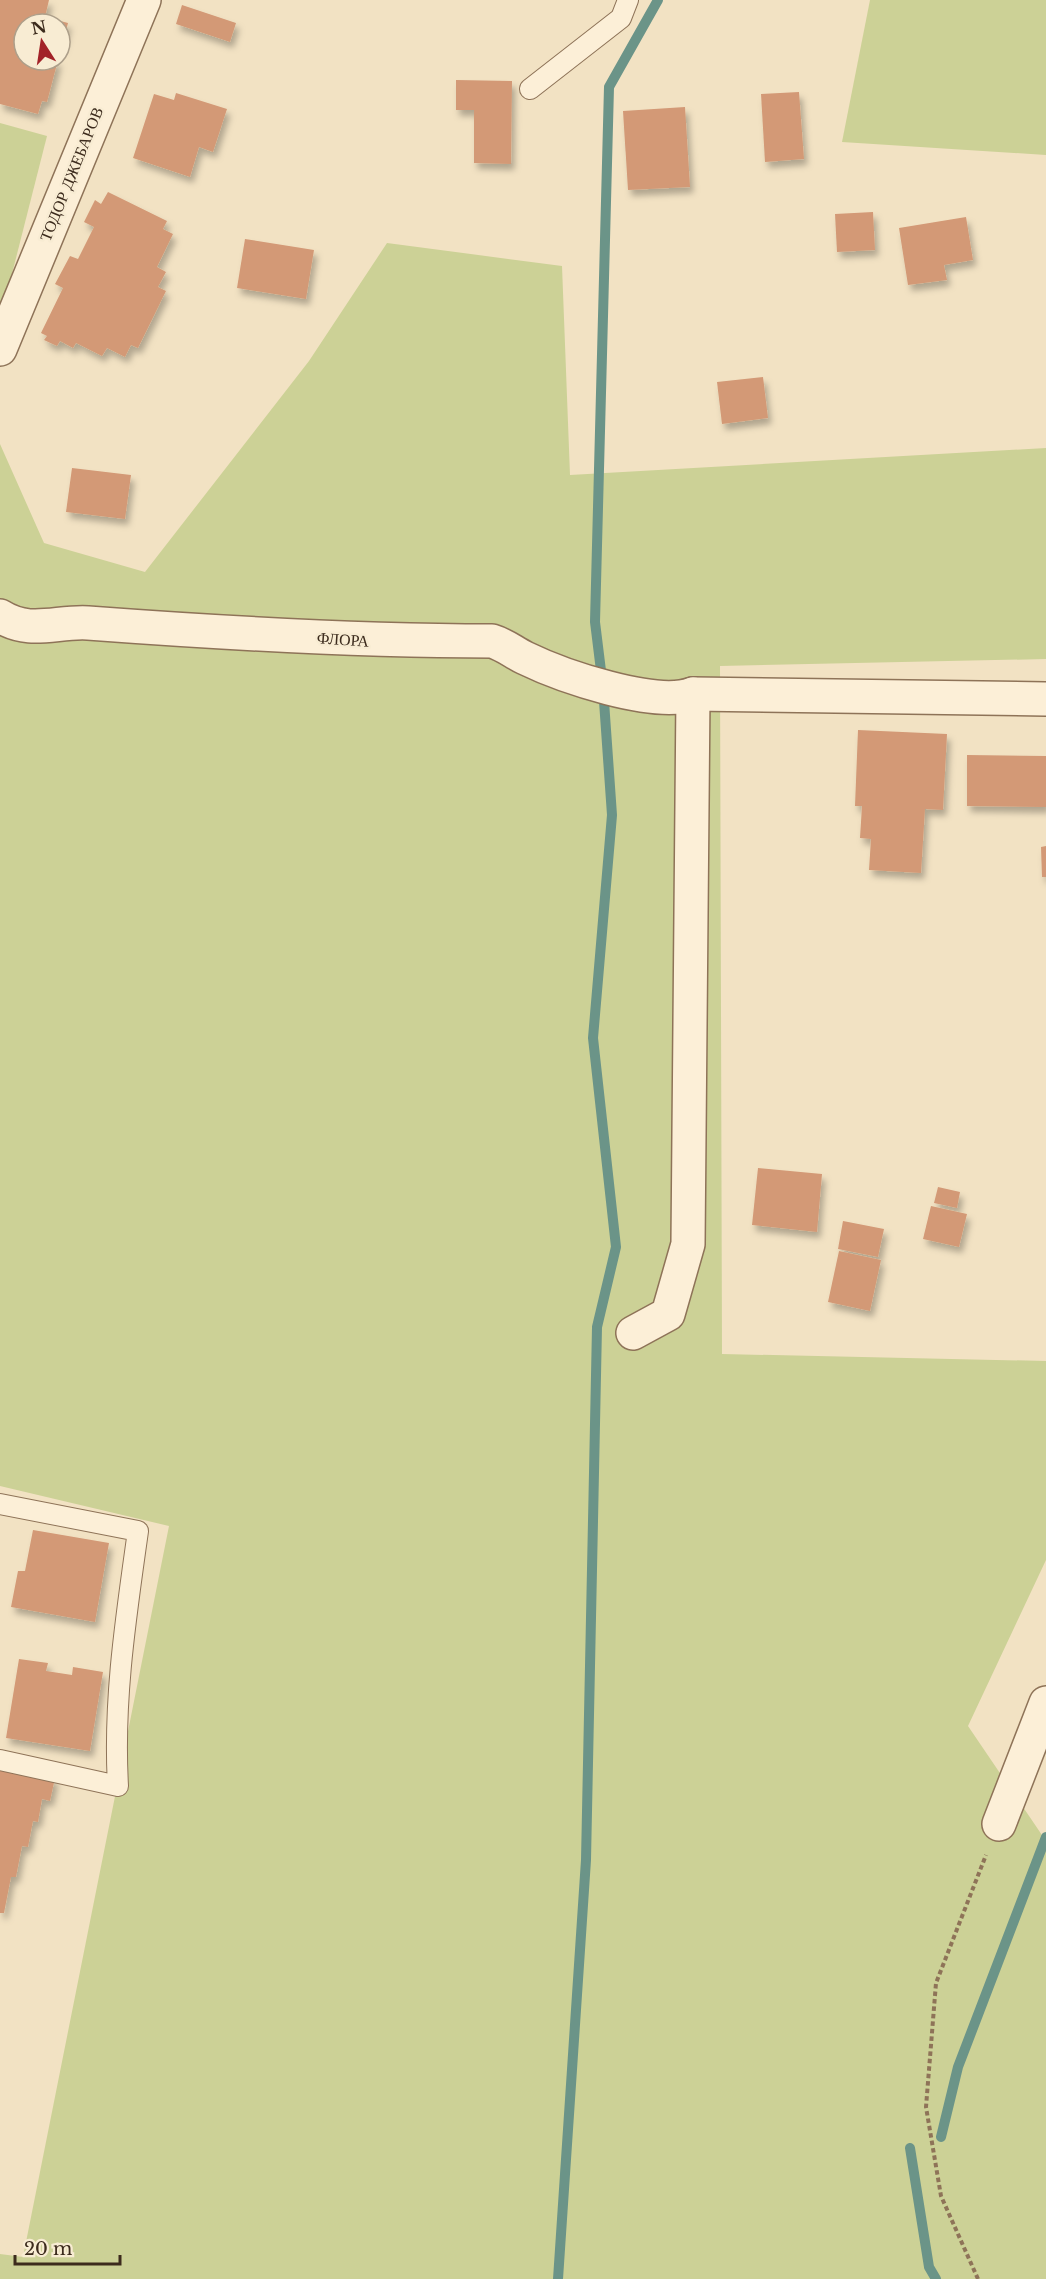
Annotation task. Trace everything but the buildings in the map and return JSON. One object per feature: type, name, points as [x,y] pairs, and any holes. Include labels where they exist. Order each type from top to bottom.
[{"type":"street","name":"ТОДОР ДЖЕБАРОВ","points":[[0,350],[144,0]]},
{"type":"street","name":"ФЛОРА","points":[[0,616],[26,627],[84,623],[378,641],[492,641],[504,644],[524,657],[603,687],[686,696],[1046,699]]},
{"type":"street","points":[[633,1333],[668,1314],[688,1244],[686,696]]},
{"type":"street","points":[[999,1824],[1046,1703]]},
{"type":"lane","points":[[530,88],[621,18],[628,0]]},
{"type":"lane","points":[[0,1504],[138,1531],[119,1665],[116,1704],[118,1786],[0,1760]]},
{"type":"path","points":[[978,2279],[941,2196],[926,2107],[936,1983],[999,1824]]},
{"type":"green space","points":[[870,0],[1046,0],[1046,155],[842,142]]},
{"type":"green space","points":[[0,123],[47,136],[0,321]]},
{"type":"green space","points":[[387,243],[562,266],[570,475],[1046,448],[1046,659],[720,666],[722,1354],[1046,1361],[1046,1560],[968,1726],[1046,1841],[1046,2279],[0,2279],[0,2254],[23,2257],[169,1526],[0,1486],[0,444],[44,543],[145,572],[309,361]]},
{"type":"waterway","points":[[558,2279],[586,1860],[597,1327],[616,1247],[593,1038],[612,815],[603,687],[595,622],[609,87],[658,0]]},
{"type":"waterway","points":[[941,2137],[958,2067],[1046,1837]]},
{"type":"waterway","points":[[910,2148],[929,2267],[936,2279]]}]
